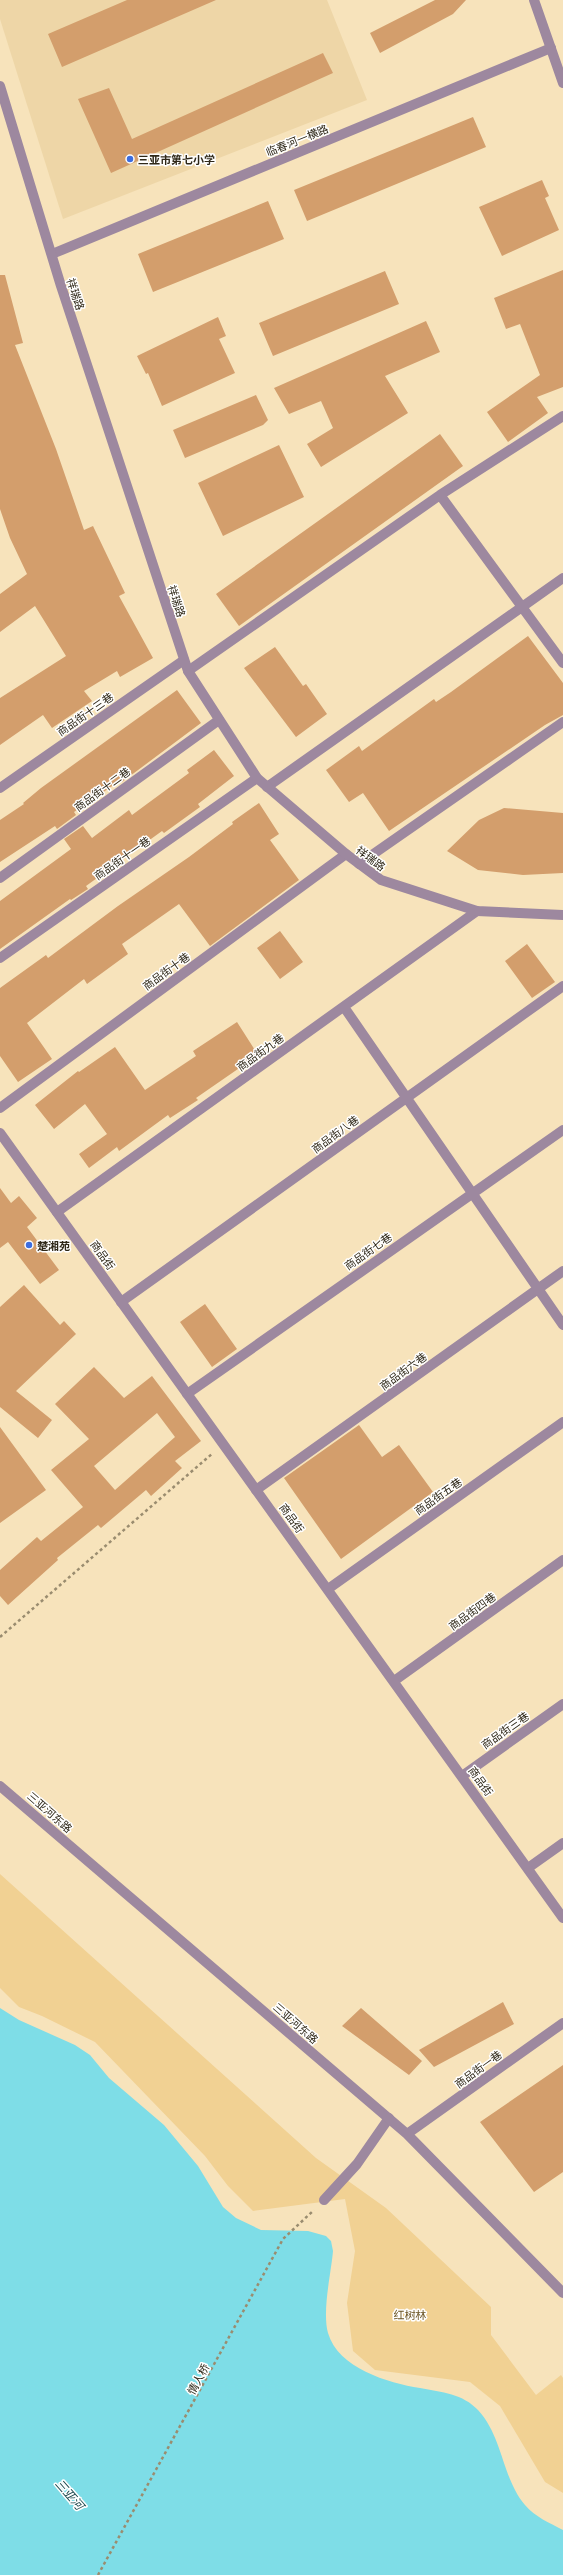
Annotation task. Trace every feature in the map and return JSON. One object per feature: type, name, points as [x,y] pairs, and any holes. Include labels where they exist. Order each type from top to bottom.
[{"type":"street","points":[[534,0],[563,83]]},
{"type":"street","name":"临春河一横路","points":[[52,254],[551,48]]},
{"type":"street","name":"祥瑞路","points":[[0,86],[52,254],[188,671],[257,778],[346,854],[381,880],[477,911],[563,915]]},
{"type":"street","points":[[188,671],[440,495],[563,416]]},
{"type":"street","points":[[440,495],[563,663]]},
{"type":"street","points":[[267,787],[563,578]]},
{"type":"street","name":"商品街十三巷","points":[[0,788],[184,660]]},
{"type":"street","name":"商品街十二巷","points":[[0,878],[219,720]]},
{"type":"street","points":[[359,864],[563,722]]},
{"type":"street","name":"商品街十一巷","points":[[0,958],[257,778]]},
{"type":"street","name":"商品街十巷","points":[[0,1108],[346,854]]},
{"type":"street","name":"商品街九巷","points":[[57,1212],[477,911]]},
{"type":"street","name":"商品街八巷","points":[[121,1302],[563,986]]},
{"type":"street","points":[[344,1007],[470,1193],[563,1326]]},
{"type":"street","name":"商品街七巷","points":[[187,1394],[470,1193],[563,1130]]},
{"type":"street","name":"商品街","points":[[0,1133],[563,1918]]},
{"type":"street","name":"商品街六巷","points":[[256,1490],[563,1271]]},
{"type":"street","name":"商品街五巷","points":[[328,1589],[563,1422]]},
{"type":"street","name":"商品街四巷","points":[[394,1681],[563,1560]]},
{"type":"street","name":"商品街三巷","points":[[462,1776],[563,1704]]},
{"type":"street","name":"三亚河东路","points":[[0,1786],[407,2134],[563,2293]]},
{"type":"street","points":[[528,1868],[563,1843]]},
{"type":"street","name":"商品街一巷","points":[[407,2134],[563,2023]]},
{"type":"street","points":[[324,2200],[357,2164],[389,2118]]},
{"type":"path","points":[[0,1637],[224,1444]]},
{"type":"path","name":"情人桥","points":[[98,2575],[284,2240],[324,2200]]},
{"type":"shaded area","name":"三亚市第七小学","points":[[0,0],[327,0],[367,100],[63,219],[0,19]]},
{"type":"green space","name":"红树林","points":[[0,1874],[316,2158],[386,2208],[491,2307],[491,2335],[536,2395],[561,2375],[563,2378],[563,2493],[545,2482],[500,2406],[470,2382],[375,2370],[353,2351],[347,2303],[355,2251],[345,2199],[253,2211],[228,2186],[205,2156],[95,2042],[42,2016],[19,2007],[0,1988]]},
{"type":"water","name":"三亚河","points":[[0,2008],[19,2020],[75,2045],[90,2055],[109,2078],[164,2125],[198,2166],[223,2207],[236,2218],[261,2230],[308,2231],[326,2236],[331,2241],[333,2251],[326,2303],[326,2324],[328,2333],[334,2345],[342,2356],[366,2372],[379,2378],[407,2386],[452,2394],[466,2400],[478,2410],[493,2432],[511,2483],[517,2494],[529,2509],[538,2516],[563,2530],[563,2575],[0,2575]]},
{"type":"building","points":[[127,0],[216,0],[62,67],[48,34]]},
{"type":"building","points":[[435,0],[466,0],[453,14],[380,53],[370,33]]},
{"type":"building","points":[[323,53],[333,73],[111,173],[78,99],[109,88],[132,139]]},
{"type":"building","points":[[473,117],[486,147],[307,221],[294,190]]},
{"type":"building","points":[[542,180],[549,196],[545,198],[559,230],[502,256],[479,207]]},
{"type":"building","points":[[268,201],[284,239],[153,292],[138,254]]},
{"type":"building","points":[[563,270],[563,387],[537,397],[548,413],[508,442],[487,412],[540,375],[520,324],[506,329],[494,298]]},
{"type":"building","points":[[385,271],[399,304],[273,356],[259,323]]},
{"type":"building","points":[[0,275],[5,275],[23,343],[15,345],[56,449],[84,530],[93,526],[125,593],[119,596],[153,658],[120,677],[117,671],[84,691],[92,701],[52,728],[43,715],[0,745],[0,698],[66,656],[35,606],[0,632],[0,594],[27,574],[10,538],[0,509]]},
{"type":"building","points":[[218,317],[226,336],[219,339],[235,373],[162,406],[148,373],[146,374],[137,356]]},
{"type":"building","points":[[426,321],[440,352],[385,376],[408,413],[321,467],[307,444],[333,428],[321,401],[289,414],[274,388]]},
{"type":"building","points":[[256,395],[268,420],[263,425],[185,458],[173,430]]},
{"type":"building","points":[[440,434],[463,466],[239,626],[216,594]]},
{"type":"building","points":[[279,445],[304,497],[223,536],[198,483]]},
{"type":"building","points":[[528,636],[563,683],[563,715],[545,725],[389,831],[363,793],[349,802],[326,770],[359,746],[362,751],[434,699],[436,702]]},
{"type":"building","points":[[275,647],[303,686],[306,684],[327,714],[296,737],[244,668]]},
{"type":"building","points":[[177,690],[201,723],[122,782],[121,780],[74,812],[76,815],[57,829],[55,826],[0,862],[0,820],[24,804],[23,803],[41,788]]},
{"type":"building","points":[[214,750],[234,776],[198,804],[200,807],[164,833],[162,831],[86,886],[88,889],[71,900],[70,899],[0,949],[0,901],[71,849],[64,839],[83,826],[92,838],[129,810],[132,815],[189,773],[187,770]]},
{"type":"building","points":[[259,803],[279,834],[270,840],[299,880],[210,946],[179,904],[122,944],[128,954],[87,984],[84,979],[27,1023],[52,1059],[18,1082],[0,1056],[0,988],[46,955],[48,958],[118,906],[189,857],[233,824],[232,822]]},
{"type":"building","points":[[504,808],[563,813],[563,873],[523,875],[478,870],[447,851],[479,820]]},
{"type":"building","points":[[280,931],[303,962],[280,979],[257,948]]},
{"type":"building","points":[[527,944],[555,982],[532,998],[505,961]]},
{"type":"building","points":[[237,1022],[258,1055],[196,1098],[198,1100],[170,1118],[168,1115],[119,1151],[117,1147],[89,1168],[79,1154],[107,1134],[85,1104],[54,1129],[35,1105],[78,1071],[79,1072],[115,1047],[145,1090],[196,1056],[193,1051]]},
{"type":"building","points":[[0,1188],[11,1203],[19,1196],[37,1218],[27,1227],[59,1270],[40,1284],[8,1242],[0,1248]]},
{"type":"building","points":[[24,1285],[60,1325],[64,1321],[76,1334],[16,1391],[52,1420],[38,1438],[0,1407],[0,1307]]},
{"type":"building","points":[[205,1304],[237,1349],[212,1367],[180,1322]]},
{"type":"building","points":[[94,1367],[124,1398],[152,1376],[201,1441],[175,1461],[182,1468],[151,1496],[146,1490],[101,1528],[98,1525],[57,1558],[58,1560],[8,1605],[0,1596],[0,1570],[37,1537],[41,1541],[83,1507],[51,1470],[89,1439],[55,1404]],"holes":[[[157,1413],[175,1437],[115,1490],[94,1466]]]},
{"type":"building","points":[[359,1425],[382,1457],[399,1445],[433,1492],[341,1559],[284,1478]]},
{"type":"building","points":[[0,1427],[46,1490],[0,1523]]},
{"type":"building","points":[[503,2002],[514,2024],[434,2067],[419,2050]]},
{"type":"building","points":[[361,2008],[422,2061],[409,2075],[342,2026]]},
{"type":"building","points":[[563,2065],[563,2172],[534,2192],[480,2122]]},
{"type":"place","name":"三亚市第七小学","points":[[130,159]]},
{"type":"place","name":"楚湘苑","points":[[29,1245]]}]
